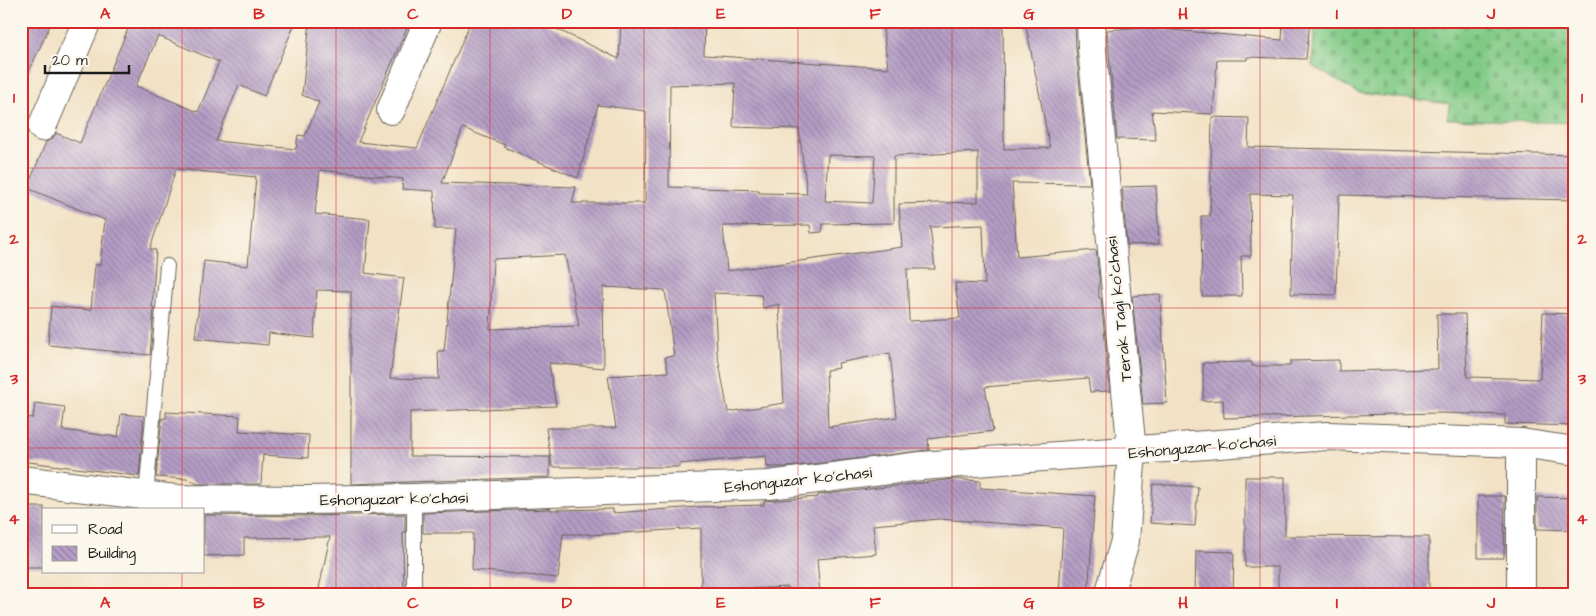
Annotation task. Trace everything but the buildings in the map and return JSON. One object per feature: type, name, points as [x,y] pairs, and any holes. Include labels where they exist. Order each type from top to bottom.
[{"type":"street","points":[[42,128],[86,21]]},
{"type":"street","points":[[391,110],[428,21]]},
{"type":"street","name":"Terak Tagi koʻchasi","points":[[1091,21],[1093,59],[1132,451],[1125,541],[1109,595]]},
{"type":"street","name":"Eshonguzar ko'chasi","points":[[21,480],[184,499],[307,500],[769,485],[921,466],[1327,436],[1521,443],[1575,451]]},
{"type":"street","points":[[1521,443],[1521,595]]},
{"type":"lane","points":[[146,495],[167,266]]},
{"type":"lane","points":[[414,498],[414,595]]},
{"type":"green space","points":[[1315,21],[1575,21],[1575,123],[1447,119],[1450,104],[1358,93],[1312,66]]}]
